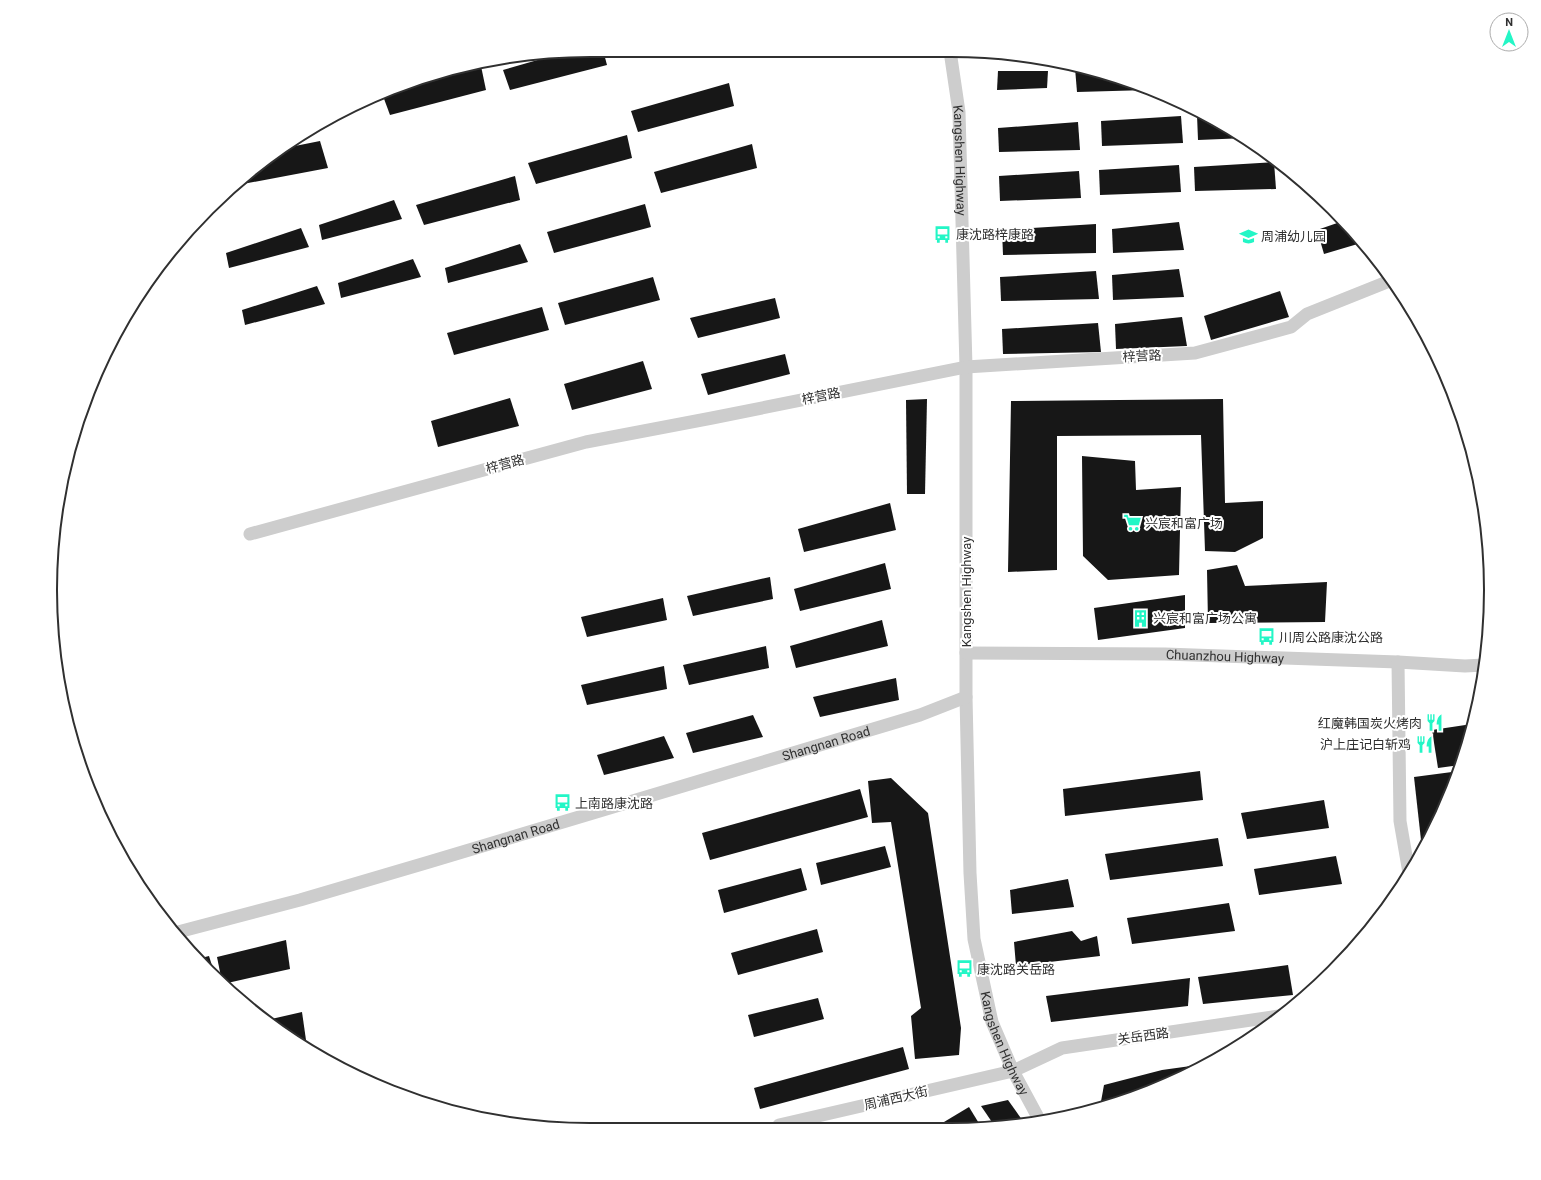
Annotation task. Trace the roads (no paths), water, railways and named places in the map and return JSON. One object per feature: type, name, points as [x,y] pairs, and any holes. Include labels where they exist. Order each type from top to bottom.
[{"type":"street","name":"Kangshen Highway","points":[[951,57],[959,112],[966,367],[966,697],[970,873],[974,939],[992,1022],[1013,1071],[1037,1116]]},
{"type":"street","name":"梓营路","points":[[250,534],[586,442],[966,367],[1195,353],[1291,327],[1307,314],[1386,282]]},
{"type":"street","name":"Chuanzhou Highway","points":[[966,653],[1164,654],[1478,665]]},
{"type":"street","points":[[1398,662],[1400,821],[1408,865]]},
{"type":"street","name":"Shangnan Road","points":[[181,931],[307,898],[561,823],[906,719],[966,697]]},
{"type":"street","name":"关岳西路","points":[[1013,1071],[1062,1048],[1269,1018]]},
{"type":"street","name":"周浦西大街","points":[[787,1123],[1013,1071]]},
{"type":"place","name":"康沈路梓康路","points":[[943,234]]},
{"type":"place","name":"周浦幼儿园","points":[[1248,236]]},
{"type":"place","name":"兴宸和富广场","points":[[1132,523]]},
{"type":"place","name":"兴宸和富广场公寓","points":[[1140,618]]},
{"type":"place","name":"川周公路康沈公路","points":[[1266,637]]},
{"type":"place","name":"红魔韩国炭火烤肉","points":[[1435,723]]},
{"type":"place","name":"沪上庄记白斩鸡","points":[[1424,744]]},
{"type":"place","name":"上南路康沈路","points":[[562,803]]},
{"type":"place","name":"康沈路关岳路","points":[[964,969]]}]
